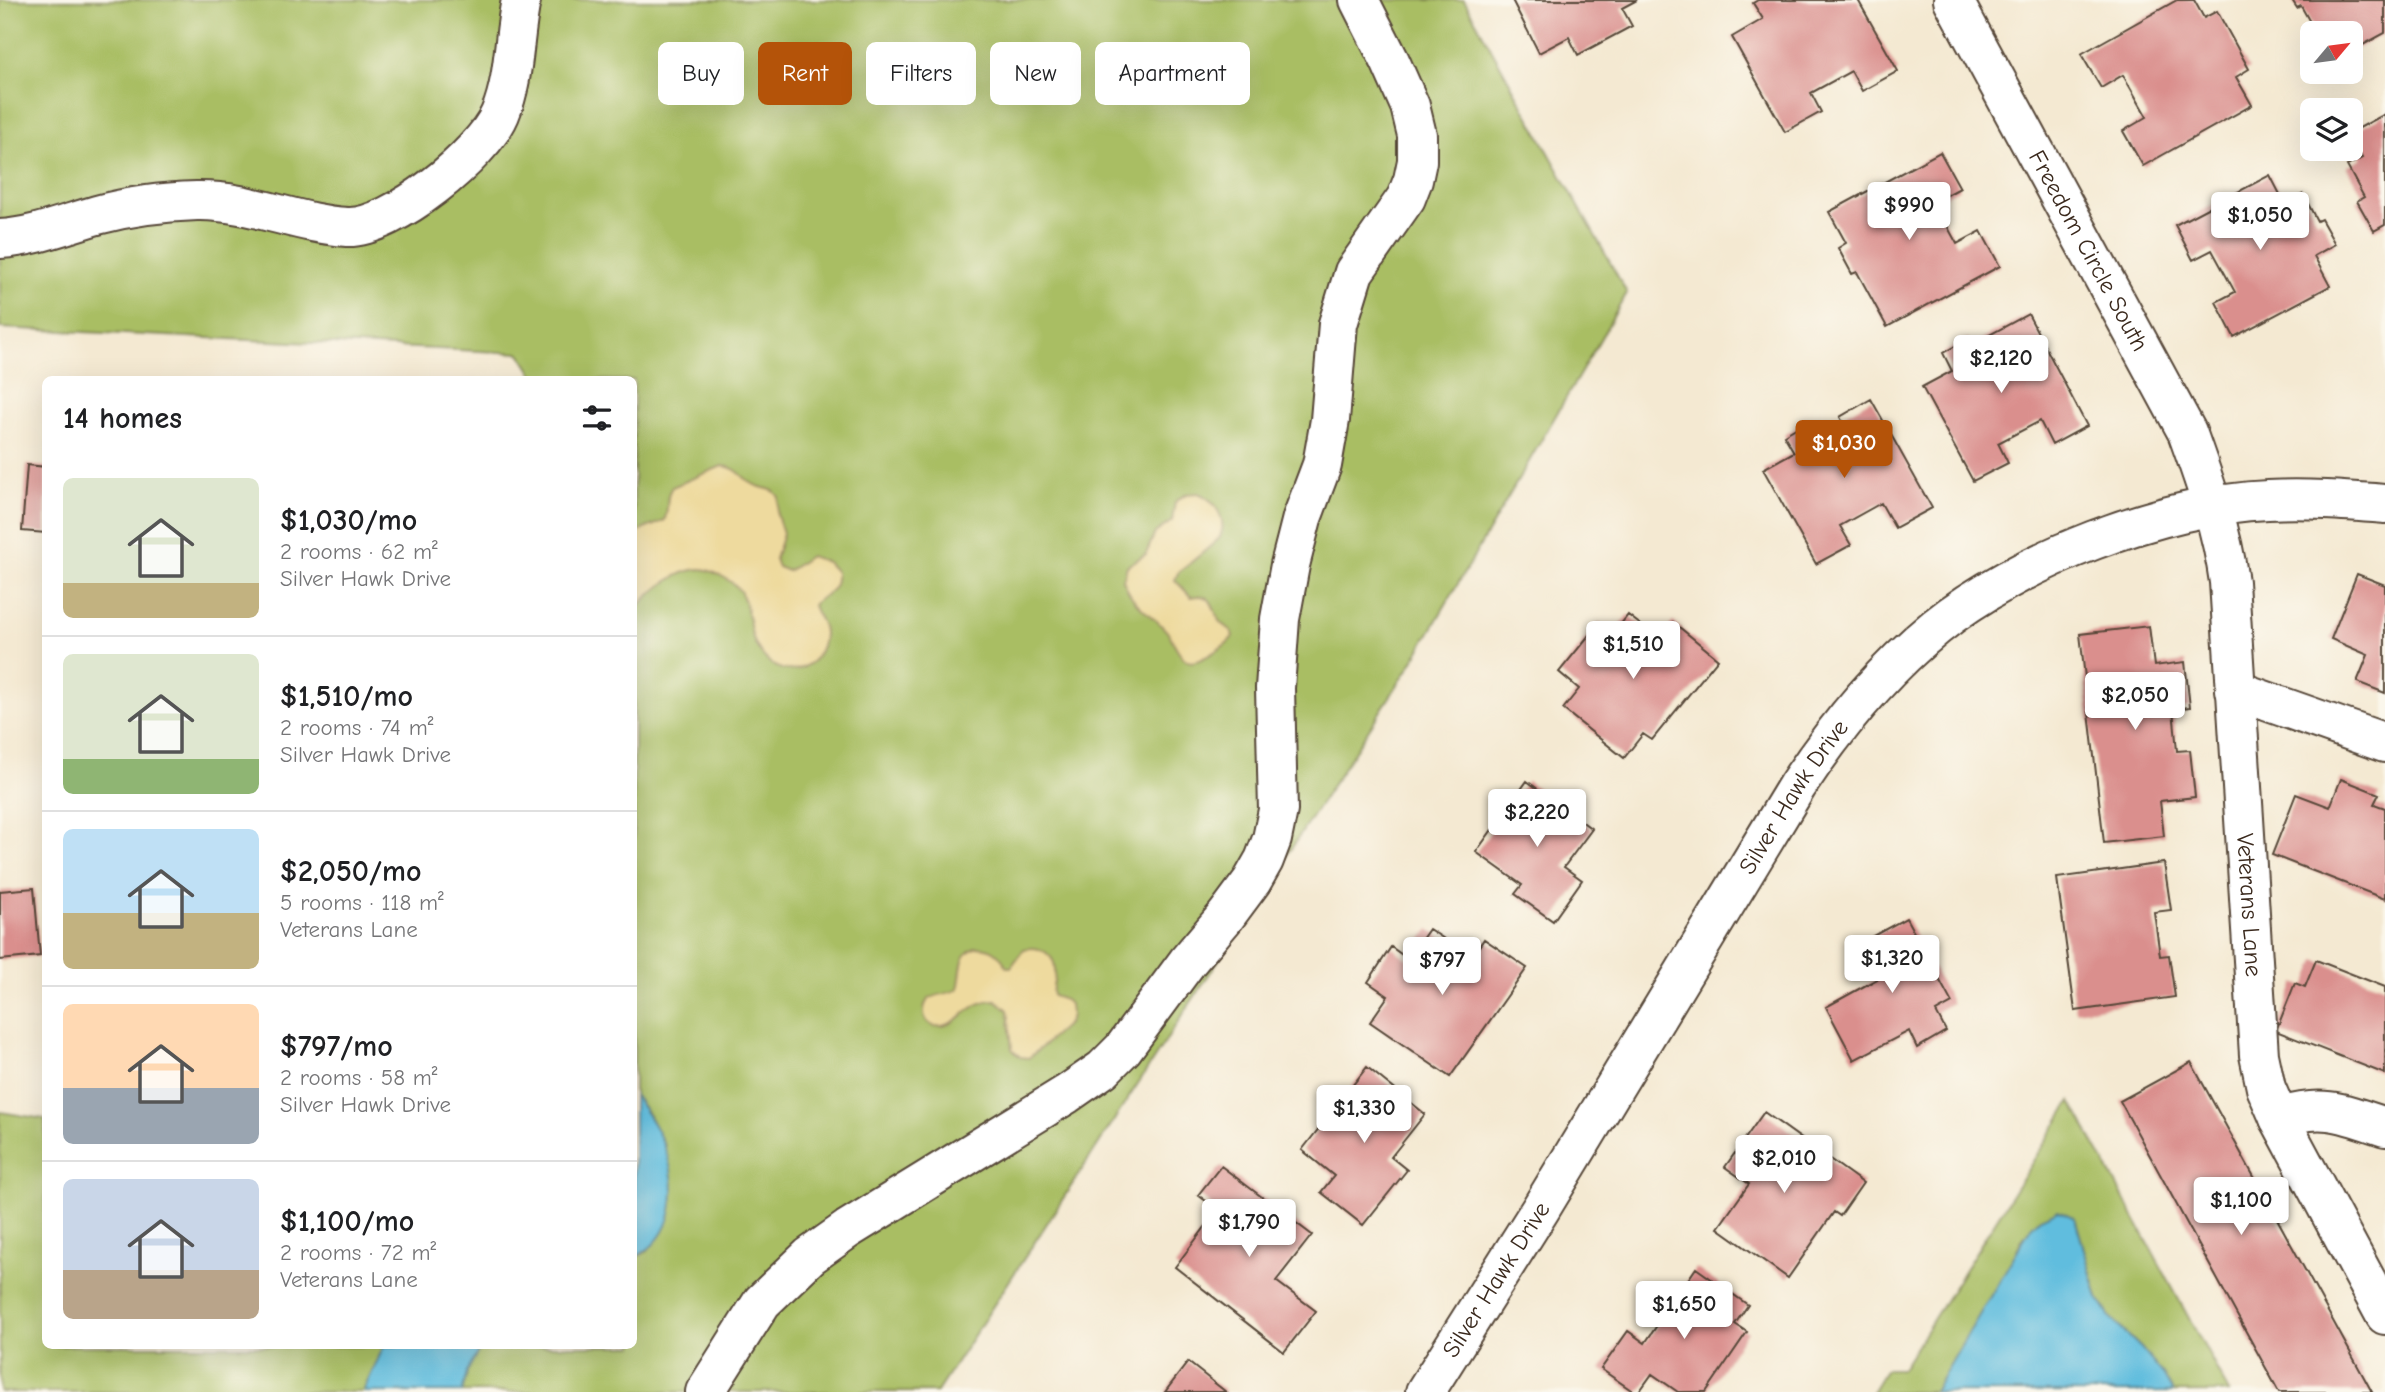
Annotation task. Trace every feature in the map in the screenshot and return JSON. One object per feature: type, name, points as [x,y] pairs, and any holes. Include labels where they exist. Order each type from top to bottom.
[{"type":"street","points":[[0,239],[47,230],[111,211],[160,203],[230,202],[351,227],[380,220],[413,202],[469,155],[499,117],[510,82],[521,0]]},
{"type":"street","points":[[705,1392],[762,1302],[810,1256],[848,1229],[1103,1069],[1123,1049],[1188,961],[1233,907],[1264,860],[1278,810],[1275,688],[1280,619],[1299,530],[1322,465],[1330,420],[1338,324],[1354,272],[1406,198],[1417,161],[1417,135],[1410,106],[1391,61],[1359,0]]},
{"type":"street","name":"Freedom Circle South","points":[[1953,0],[2187,432],[2214,506]]},
{"type":"street","name":"Silver Hawk Drive","points":[[1425,1392],[1540,1210],[1797,786],[1862,699],[1916,644],[1963,607],[2014,577],[2061,554],[2122,530],[2214,506],[2267,500],[2319,499],[2385,504]]},
{"type":"street","name":"Veterans Lane","points":[[2214,506],[2229,582],[2259,1055],[2266,1088],[2279,1118],[2385,1315]]},
{"type":"street","points":[[2235,690],[2385,743]]},
{"type":"street","points":[[2279,1118],[2297,1111],[2314,1109],[2343,1112],[2385,1127]]},
{"type":"green space","points":[[0,0],[1464,0],[1627,293],[1410,666],[937,1392],[462,1392],[467,1372],[479,1349],[637,1349],[637,1256],[648,1251],[665,1146],[637,1099],[637,376],[534,376],[520,353],[0,328]]},
{"type":"green space","points":[[2071,1101],[2229,1392],[2173,1392],[2164,1376],[2141,1348],[2111,1319],[2098,1298],[2075,1218],[2040,1218],[2021,1241],[2011,1263],[1934,1392],[1872,1392],[1886,1369],[1902,1369]]},
{"type":"green space","points":[[0,1112],[42,1119],[42,1349],[383,1349],[363,1392],[0,1392]]},
{"type":"sand","points":[[722,466],[736,470],[753,484],[770,490],[779,497],[777,515],[783,534],[775,559],[778,567],[788,571],[810,556],[827,562],[836,572],[833,588],[813,604],[824,633],[823,644],[813,661],[796,670],[787,670],[768,661],[756,646],[740,591],[728,580],[710,571],[691,570],[672,579],[654,591],[637,609],[637,532],[664,521],[672,487]]},
{"type":"sand","points":[[1198,493],[1218,510],[1222,530],[1220,537],[1178,573],[1175,580],[1191,597],[1209,599],[1218,618],[1233,636],[1212,653],[1192,662],[1182,656],[1163,627],[1138,605],[1123,580],[1127,566],[1146,554],[1155,533],[1172,521],[1175,502],[1186,494]]},
{"type":"sand","points":[[977,947],[995,952],[1007,967],[1011,967],[1024,949],[1030,948],[1042,950],[1053,961],[1053,996],[1070,1005],[1070,1019],[1028,1058],[1020,1057],[1012,1049],[1008,1010],[996,1000],[978,1005],[950,1024],[933,1026],[925,1019],[927,1001],[958,989],[966,954]]},
{"type":"water","points":[[637,1100],[664,1146],[672,1178],[673,1194],[667,1224],[648,1249],[637,1256]]},
{"type":"water","points":[[2058,1210],[2075,1218],[2098,1298],[2111,1319],[2141,1348],[2164,1376],[2173,1392],[1934,1392],[2031,1227],[2040,1218]]},
{"type":"water","points":[[383,1349],[479,1349],[467,1372],[462,1392],[363,1392]]},
{"type":"building","points":[[1512,0],[1637,0],[1622,8],[1632,26],[1578,55],[1569,37],[1539,53]]},
{"type":"building","points":[[1758,0],[1858,0],[1898,71],[1862,91],[1851,71],[1811,93],[1821,112],[1785,132],[1732,37],[1763,19],[1753,3]]},
{"type":"building","points":[[2177,0],[2194,0],[2204,18],[2217,11],[2249,69],[2236,77],[2252,105],[2143,166],[2123,131],[2147,117],[2123,75],[2101,88],[2081,54]]},
{"type":"building","points":[[2292,0],[2385,0],[2385,33],[2363,45],[2363,21],[2309,21],[2301,6],[2297,8]]},
{"type":"building","points":[[2385,114],[2385,225],[2374,231],[2357,201],[2364,197],[2347,166],[2363,161],[2363,126]]},
{"type":"building","points":[[1940,152],[1960,188],[1934,202],[1957,244],[1981,231],[2000,266],[1887,327],[1857,272],[1852,274],[1838,248],[1846,243],[1829,212]]},
{"type":"building","points":[[2270,175],[2285,204],[2303,194],[2317,221],[2321,219],[2335,244],[2314,256],[2330,286],[2234,337],[2216,302],[2235,292],[2212,250],[2193,260],[2175,225]]},
{"type":"building","points":[[2028,314],[2087,426],[2052,445],[2040,421],[1998,443],[2008,463],[1973,481],[1922,387],[1952,371],[1943,353],[1968,339],[1971,345]]},
{"type":"building","points":[[1871,399],[1932,508],[1895,528],[1881,503],[1840,526],[1851,545],[1816,564],[1763,469],[1794,452],[1784,435],[1806,422],[1817,441],[1844,425],[1840,417]]},
{"type":"building","points":[[27,465],[42,467],[42,533],[22,531]]},
{"type":"building","points":[[2357,574],[2385,585],[2385,693],[2357,682],[2368,655],[2331,639]]},
{"type":"building","points":[[1628,615],[1659,639],[1673,622],[1718,659],[1652,740],[1643,734],[1624,758],[1563,709],[1579,689],[1559,672],[1599,623],[1613,634]]},
{"type":"building","points":[[2149,626],[2154,666],[2185,662],[2190,707],[2173,709],[2177,751],[2190,750],[2195,797],[2160,801],[2164,836],[2104,843],[2080,634]]},
{"type":"building","points":[[2341,779],[2379,794],[2374,804],[2385,808],[2385,899],[2272,855],[2296,794],[2330,807]]},
{"type":"building","points":[[1527,781],[1592,829],[1564,867],[1582,880],[1553,921],[1515,894],[1522,885],[1476,852]]},
{"type":"building","points":[[2164,863],[2171,910],[2154,912],[2160,956],[2169,955],[2175,997],[2075,1011],[2057,878]]},
{"type":"building","points":[[34,888],[40,956],[0,960],[0,891]]},
{"type":"building","points":[[1906,918],[1952,1003],[1936,1012],[1946,1031],[1917,1048],[1909,1031],[1854,1060],[1826,1007],[1879,978],[1860,943]]},
{"type":"building","points":[[1429,929],[1472,957],[1484,939],[1527,968],[1450,1077],[1370,1022],[1388,996],[1368,982],[1391,947],[1408,959]]},
{"type":"building","points":[[2316,960],[2385,987],[2385,1074],[2276,1031],[2295,983],[2305,987]]},
{"type":"building","points":[[2191,1062],[2372,1392],[2279,1392],[2120,1101]]},
{"type":"building","points":[[1367,1067],[1425,1114],[1391,1157],[1407,1170],[1363,1225],[1321,1192],[1334,1176],[1302,1150]]},
{"type":"building","points":[[1764,1112],[1863,1183],[1840,1216],[1834,1212],[1788,1278],[1718,1228],[1749,1184],[1725,1167]]},
{"type":"building","points":[[1221,1166],[1312,1235],[1276,1281],[1316,1311],[1284,1352],[1175,1267],[1218,1210],[1198,1195]]},
{"type":"building","points":[[1696,1268],[1748,1305],[1735,1324],[1747,1332],[1706,1392],[1678,1392],[1652,1374],[1639,1392],[1634,1392],[1601,1369],[1628,1331],[1645,1343]]},
{"type":"building","points":[[1188,1362],[1226,1392],[1165,1392]]}]
